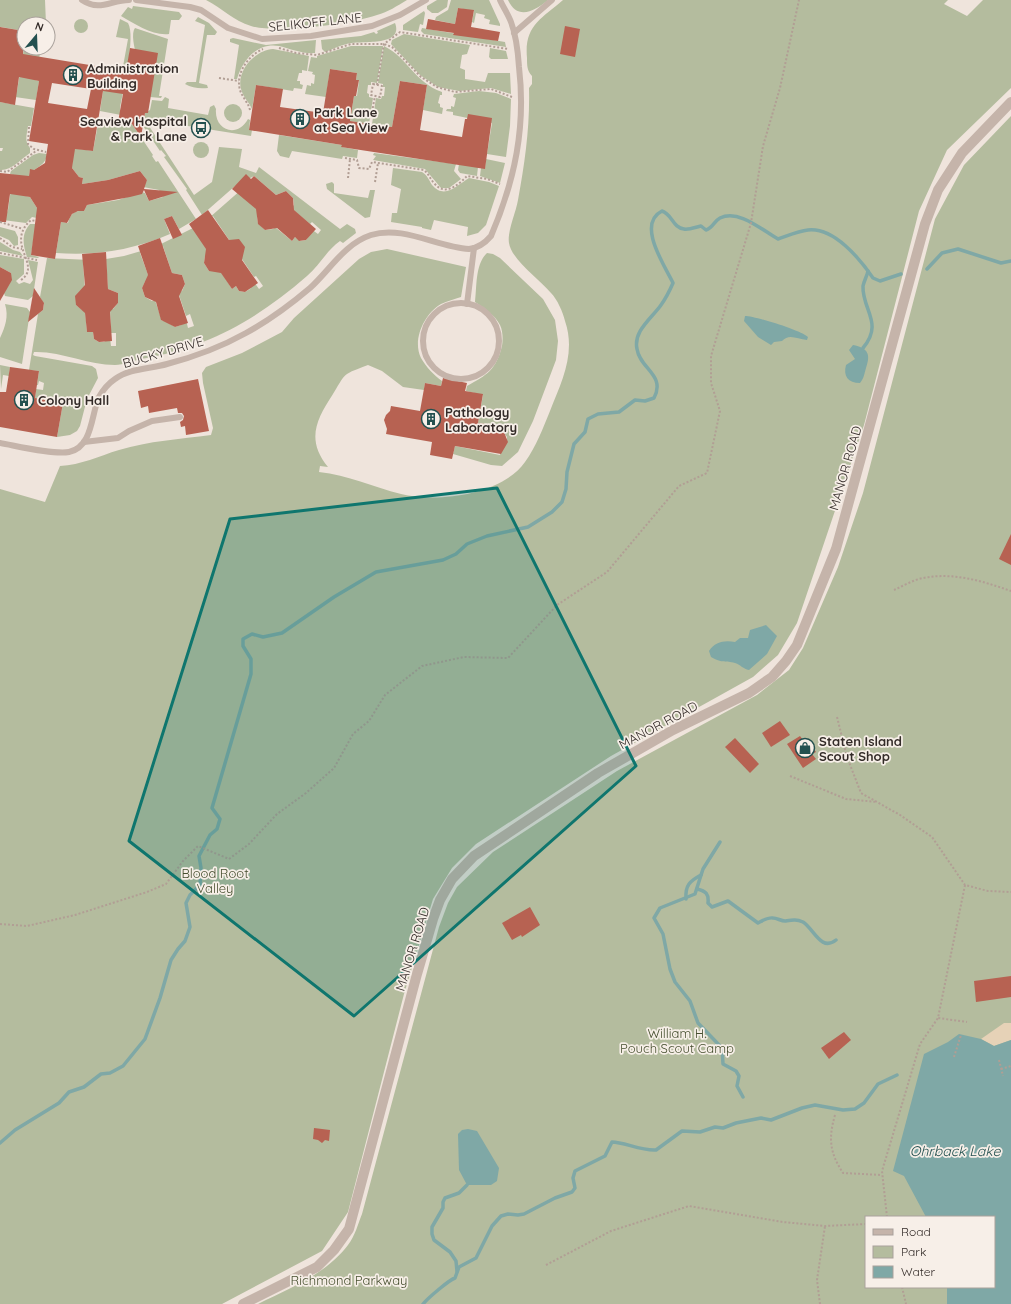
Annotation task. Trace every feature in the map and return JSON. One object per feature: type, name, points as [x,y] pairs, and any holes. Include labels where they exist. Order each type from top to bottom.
[{"type":"street","name":"MANOR ROAD","points":[[243,1304],[317,1267],[334,1250],[349,1229],[433,919],[440,900],[452,879],[474,856],[598,773],[673,730],[750,693],[772,677],[797,645],[836,549],[925,224],[936,196],[962,153],[1011,102]]},
{"type":"lane","points":[[82,0],[90,5],[104,5],[129,0]]},
{"type":"lane","name":"SELIKOFF LANE","points":[[136,0],[196,8],[228,28],[262,39],[311,36],[372,26],[400,15],[426,0]]},
{"type":"lane","points":[[467,304],[477,247],[487,242],[502,210],[511,185],[519,144],[522,109],[521,81],[514,33],[511,22],[500,0]]},
{"type":"lane","points":[[514,33],[552,0]]},
{"type":"lane","name":"BUCKY DRIVE","points":[[84,442],[99,398],[106,387],[116,378],[133,372],[193,357],[245,334],[274,316],[310,287],[343,252],[363,238],[376,234],[392,233],[463,248],[477,247]]},
{"type":"lane","points":[[467,304],[482,310],[494,322],[498,338],[498,346],[493,362],[484,371],[473,377],[456,379],[440,373],[428,361],[425,353],[424,336],[426,327],[436,313],[450,305],[467,304]]},
{"type":"lane","points":[[0,443],[59,452],[69,452],[77,449],[84,442],[118,438],[129,430],[152,421],[180,417]]},
{"type":"path","points":[[0,924],[27,926],[68,917],[147,892],[166,884],[183,861],[198,846],[229,859],[249,844],[277,814],[306,793],[334,768],[353,734],[369,721],[385,695],[422,666],[464,657],[508,658],[557,605],[607,572],[679,486],[707,473],[720,411],[711,383],[711,356],[751,224],[763,146],[780,88],[799,0]]},
{"type":"path","points":[[377,85],[384,44],[394,36],[404,32],[508,49]]},
{"type":"path","points":[[277,47],[296,53],[317,54],[351,44],[384,44],[392,47],[421,77],[437,88],[455,92],[491,89],[513,97]]},
{"type":"path","points":[[250,110],[240,91],[239,81],[247,61],[258,51],[264,48]]},
{"type":"path","points":[[219,78],[239,81]]},
{"type":"path","points":[[373,84],[382,86],[380,97],[375,96],[371,95],[373,84]]},
{"type":"path","points":[[372,112],[375,96]]},
{"type":"path","points":[[30,127],[28,144],[36,150],[46,152]]},
{"type":"path","points":[[0,171],[7,172],[36,150]]},
{"type":"path","points":[[345,158],[357,160],[359,168],[369,169],[372,162],[424,170],[438,188],[444,190],[452,188],[467,176],[487,179],[502,185]]},
{"type":"path","points":[[348,178],[350,159]]},
{"type":"path","points":[[375,182],[378,163]]},
{"type":"path","points":[[21,280],[27,275],[29,270],[22,249],[21,240],[23,229],[31,220],[35,221]]},
{"type":"path","points":[[0,222],[23,229]]},
{"type":"path","points":[[0,238],[12,247],[22,249]]},
{"type":"path","points":[[0,253],[37,260]]},
{"type":"path","points":[[894,590],[922,578],[951,577],[975,579],[1011,591]]},
{"type":"path","points":[[837,717],[847,757],[861,793],[900,815],[932,837],[965,885],[988,891],[1011,892]]},
{"type":"path","points":[[790,776],[846,799],[879,803]]},
{"type":"path","points":[[887,1216],[882,1171],[920,1044],[938,1018],[965,885]]},
{"type":"path","points":[[938,1018],[966,1022]]},
{"type":"path","points":[[954,1057],[961,1035]]},
{"type":"path","points":[[999,1060],[1003,1076]]},
{"type":"path","points":[[1001,1069],[1011,1066]]},
{"type":"path","points":[[836,1116],[831,1130],[831,1146],[835,1160],[843,1174],[882,1175]]},
{"type":"path","points":[[546,1265],[611,1231],[689,1206],[783,1222],[825,1226],[865,1224]]},
{"type":"path","points":[[820,1304],[817,1280],[825,1226]]},
{"type":"path","points":[[902,1288],[906,1304]]},
{"type":"highlighted area","points":[[497,488],[636,766],[354,1016],[129,841],[230,519]]},
{"type":"green space","points":[[0,0],[45,0],[46,16],[16,16],[16,30],[1,27],[0,30]]},
{"type":"green space","points":[[206,0],[407,0],[385,12],[350,22],[314,27],[278,29],[263,28],[245,24]]},
{"type":"green space","points":[[437,0],[448,0],[447,7],[438,13],[432,13],[427,9],[427,6]]},
{"type":"green space","points":[[451,0],[489,0],[500,26],[489,24],[490,20],[484,18],[485,15],[476,13],[474,23],[472,22],[474,11],[458,8],[455,24],[435,20],[436,17],[448,10]]},
{"type":"green space","points":[[508,0],[548,0],[532,11],[521,12],[516,10]]},
{"type":"green space","name":"Blood Root Valley","points":[[563,0],[948,0],[944,4],[967,16],[983,0],[1011,0],[1011,88],[947,150],[919,211],[864,425],[797,623],[778,655],[753,677],[611,756],[476,844],[452,868],[433,899],[404,994],[348,1212],[322,1251],[222,1304],[0,1304],[0,489],[45,502],[60,466],[83,462],[142,444],[211,435],[213,428],[202,373],[206,367],[242,353],[282,332],[294,318],[359,259],[371,252],[387,249],[466,267],[461,297],[443,303],[435,308],[429,314],[421,328],[419,336],[418,343],[421,358],[430,371],[442,381],[441,386],[425,383],[424,390],[403,387],[382,371],[368,365],[345,375],[327,403],[318,421],[315,439],[321,457],[328,467],[320,466],[319,472],[350,478],[401,494],[416,497],[450,497],[468,494],[501,482],[515,473],[533,450],[539,437],[563,378],[568,356],[568,333],[560,306],[551,293],[515,256],[509,243],[510,228],[518,200],[523,172],[529,116],[529,88],[532,84],[532,76],[527,65],[528,38],[531,31],[541,18]]},
{"type":"green space","points":[[133,6],[179,12],[182,16],[179,20],[171,20],[169,34],[157,33],[144,29],[121,16],[128,7],[132,9]]},
{"type":"green space","points":[[424,11],[423,25],[420,24],[418,32],[403,30],[403,25]]},
{"type":"green space","points":[[198,17],[209,23],[217,32],[215,35],[207,35],[199,83],[207,85],[208,88],[196,88],[185,84],[187,82],[196,82],[205,25],[195,21]]},
{"type":"green space","points":[[81,19],[86,21],[88,26],[86,31],[81,33],[76,31],[74,26],[76,21]]},
{"type":"green space","points":[[120,19],[128,23],[131,39],[120,108],[121,115],[100,111],[103,91],[107,91],[122,72],[128,39],[116,37]]},
{"type":"green space","points":[[395,23],[396,30],[394,36],[388,39],[341,45],[325,52],[322,49],[321,40],[361,36],[374,32],[376,34],[378,33],[377,31]]},
{"type":"green space","points":[[135,28],[168,39],[159,96],[162,96],[161,98],[150,97],[135,51],[133,33]]},
{"type":"green space","points":[[422,28],[505,42],[506,47],[424,34],[421,31]]},
{"type":"green space","points":[[404,34],[470,45],[467,54],[462,55],[460,68],[465,70],[465,79],[485,82],[488,73],[510,73],[511,94],[491,88],[459,91],[438,87],[420,75],[391,44],[392,40]]},
{"type":"green space","points":[[233,38],[266,45],[316,40],[315,53],[301,52],[279,46],[264,47],[252,54],[239,72],[237,79],[234,79],[239,45],[230,42],[230,39]]},
{"type":"green space","points":[[351,46],[383,46],[377,83],[371,82],[371,85],[368,85],[367,93],[369,94],[369,97],[373,98],[369,124],[350,121],[354,96],[357,96],[359,81],[356,80],[357,73],[330,69],[326,97],[305,94],[307,85],[311,86],[311,83],[314,84],[315,75],[312,74],[313,72],[308,71],[311,57],[317,58],[317,56]]},
{"type":"green space","points":[[384,46],[399,57],[424,82],[432,88],[442,92],[438,103],[440,104],[440,107],[443,108],[442,114],[423,110],[427,85],[400,81],[392,127],[372,124],[376,98],[381,99],[382,96],[384,96],[385,87],[383,87],[383,84],[378,83]]},
{"type":"green space","points":[[490,48],[506,51],[508,59],[491,59],[489,57]]},
{"type":"green space","points":[[273,49],[309,56],[307,71],[302,70],[302,73],[299,73],[297,81],[300,81],[300,84],[303,85],[302,89],[294,88],[293,91],[256,85],[252,109],[241,89],[241,75],[248,63],[254,57],[266,50]]},
{"type":"green space","points":[[23,56],[40,56],[35,80],[39,81],[36,100],[8,96],[17,91]]},
{"type":"green space","points":[[479,91],[496,93],[511,99],[510,126],[506,157],[487,154],[492,123],[453,115],[453,112],[446,111],[447,109],[451,109],[451,106],[454,107],[456,98],[453,97],[454,94]]},
{"type":"green space","points":[[165,97],[169,99],[168,108],[208,115],[210,107],[214,105],[219,122],[222,127],[227,129],[238,129],[248,119],[250,120],[249,130],[252,130],[251,136],[150,120],[149,126],[194,195],[212,182],[219,147],[242,149],[239,167],[256,173],[259,167],[340,229],[347,224],[355,229],[356,233],[343,243],[340,241],[335,245],[307,276],[269,306],[230,330],[210,339],[166,354],[115,365],[95,363],[44,352],[34,352],[33,355],[35,356],[92,366],[96,369],[98,378],[87,399],[80,426],[77,431],[70,435],[57,437],[63,403],[35,398],[36,389],[43,390],[44,383],[39,381],[37,385],[39,371],[29,370],[38,314],[43,310],[44,304],[40,297],[47,258],[90,260],[83,262],[85,290],[80,291],[76,296],[76,305],[82,310],[85,310],[87,332],[93,332],[94,339],[99,342],[104,342],[110,337],[111,346],[116,346],[116,333],[111,333],[110,309],[113,309],[118,303],[118,293],[108,289],[106,260],[100,260],[124,256],[148,249],[140,253],[150,280],[145,282],[142,288],[145,297],[152,301],[155,300],[162,321],[168,319],[170,324],[175,327],[181,325],[186,320],[188,328],[194,326],[190,314],[186,316],[178,292],[182,291],[185,284],[182,275],[172,273],[163,246],[157,246],[199,225],[209,253],[205,256],[204,263],[209,271],[220,270],[232,289],[236,286],[239,291],[245,292],[250,289],[254,282],[259,289],[263,286],[256,276],[254,277],[213,216],[209,218],[242,189],[261,213],[257,217],[258,223],[265,230],[273,229],[275,227],[292,241],[295,237],[300,241],[306,240],[311,229],[318,234],[321,230],[312,222],[310,224],[291,208],[294,205],[293,198],[286,191],[276,195],[254,176],[235,186],[202,215],[186,190],[187,189],[164,157],[166,156],[161,150],[160,151],[143,126],[145,113],[150,110],[152,100],[162,101]]},
{"type":"green space","points":[[0,102],[34,108],[31,126],[28,126],[26,140],[30,148],[30,153],[12,167],[4,170],[0,170],[0,151],[2,151],[3,148],[0,148]]},
{"type":"green space","points":[[233,104],[239,107],[242,113],[239,119],[233,122],[227,119],[224,113],[227,107]]},
{"type":"green space","name":"William H. Pouch Scout Camp","points":[[1011,116],[1011,1304],[258,1304],[295,1286],[329,1264],[348,1245],[354,1234],[362,1214],[439,927],[448,903],[457,887],[493,852],[617,771],[757,695],[789,670],[803,648],[838,567],[863,493],[935,219],[964,165]]},
{"type":"green space","points":[[99,119],[132,124],[153,155],[152,156],[156,162],[158,161],[196,219],[179,229],[172,216],[164,219],[170,234],[156,240],[128,248],[100,253],[56,253],[61,222],[68,223],[73,213],[84,211],[87,205],[118,200],[142,192],[145,193],[149,201],[163,197],[159,190],[143,187],[147,180],[140,171],[108,180],[82,184],[83,178],[79,177],[72,168],[73,148],[93,151]]},
{"type":"green space","points":[[279,135],[342,145],[342,147],[358,150],[357,158],[343,156],[342,159],[292,151],[289,158],[280,156],[277,151]]},
{"type":"green space","points":[[201,142],[208,147],[209,150],[204,157],[201,158],[194,153],[193,150],[198,143]]},
{"type":"green space","points":[[39,153],[47,154],[45,161],[41,165],[34,170],[30,170],[26,196],[30,197],[37,208],[37,218],[32,217],[26,223],[3,220],[8,210],[13,175],[10,174],[11,171],[33,155]]},
{"type":"green space","points":[[374,153],[456,164],[454,171],[461,179],[449,188],[441,188],[425,169],[373,160],[376,156],[373,155]]},
{"type":"green space","points":[[486,159],[505,163],[500,183],[480,176],[481,168],[485,168]]},
{"type":"green space","points":[[459,164],[478,167],[477,176],[460,173],[458,170]]},
{"type":"green space","points":[[393,168],[422,172],[427,176],[432,185],[442,191],[451,190],[469,178],[489,182],[499,186],[486,225],[478,233],[467,236],[468,227],[434,220],[431,230],[391,222],[392,213],[397,213],[401,189],[391,185]]},
{"type":"green space","points":[[332,182],[334,184],[334,193],[368,198],[370,190],[375,190],[370,217],[365,218],[327,189],[326,184]]},
{"type":"green space","points":[[30,224],[36,224],[31,255],[39,257],[38,258],[27,257],[24,236]]},
{"type":"green space","points":[[0,227],[15,231],[18,237],[18,245],[14,246],[9,240],[0,236]]},
{"type":"green space","points":[[0,242],[13,250],[20,252],[23,256],[0,251]]},
{"type":"green space","points":[[487,253],[493,254],[500,258],[543,299],[555,320],[558,341],[556,360],[533,421],[518,452],[502,466],[491,465],[453,454],[455,446],[500,455],[501,450],[507,443],[507,437],[504,433],[505,426],[478,423],[483,395],[466,391],[467,386],[485,375],[494,366],[502,346],[503,338],[498,321],[489,312],[475,302],[478,269]]},
{"type":"green space","points":[[0,255],[24,259],[24,274],[16,281],[19,284],[24,282],[30,284],[33,280],[28,260],[38,262],[33,296],[28,300],[5,296],[2,287],[11,273],[0,267]]},
{"type":"green space","points":[[5,304],[27,308],[30,312],[22,364],[0,357],[0,338],[5,326],[6,318]]},
{"type":"green space","points":[[0,365],[10,367],[9,376],[3,375],[1,389]]},
{"type":"sand","points":[[1004,1023],[1011,1023],[1011,1040],[994,1046],[981,1039]]},
{"type":"water","points":[[745,316],[758,318],[787,327],[808,337],[807,340],[787,337],[782,341],[774,342],[771,345],[758,337],[744,321]]},
{"type":"water","points":[[853,345],[865,350],[868,355],[864,375],[860,383],[852,382],[847,378],[845,372],[846,365],[855,359],[849,350]]},
{"type":"water","points":[[766,625],[777,636],[767,654],[749,670],[735,663],[722,661],[711,657],[709,651],[717,644],[727,641],[735,642],[740,638],[748,638],[750,630]]},
{"type":"water","name":"Ohrback Lake","points":[[959,1034],[981,1039],[994,1046],[1011,1040],[1011,1304],[947,1304],[947,1288],[995,1288],[995,1216],[925,1216],[904,1176],[893,1171],[924,1054],[948,1042]]},
{"type":"water","points":[[468,1129],[477,1131],[499,1168],[497,1181],[491,1185],[467,1185],[459,1170],[458,1134],[462,1130]]},
{"type":"building","points":[[458,8],[474,10],[471,27],[500,32],[498,41],[453,35],[454,33],[426,29],[428,19],[455,24]]},
{"type":"building","points":[[565,26],[580,29],[575,57],[560,54]]},
{"type":"building","points":[[0,27],[16,30],[16,56],[35,56],[126,71],[130,48],[158,53],[148,113],[145,113],[141,137],[132,124],[118,122],[123,94],[103,91],[93,151],[75,149],[72,168],[79,177],[83,178],[82,184],[108,180],[140,171],[147,180],[144,189],[178,192],[149,201],[144,190],[142,194],[87,205],[84,211],[78,211],[72,214],[67,223],[61,222],[55,259],[31,255],[37,208],[30,197],[10,194],[6,222],[0,222],[0,173],[29,176],[30,169],[34,170],[45,163],[48,144],[29,141],[39,81],[19,77],[15,105],[0,102]],"holes":[[[52,83],[91,89],[87,109],[48,103]]]},
{"type":"building","name":"Park Lane at Sea View","points":[[330,69],[357,73],[356,80],[359,80],[356,96],[354,96],[350,121],[392,127],[400,81],[427,85],[420,130],[462,137],[465,119],[467,119],[468,114],[492,118],[485,169],[341,147],[342,145],[249,130],[256,85],[283,89],[280,107],[323,113]]},
{"type":"building","points":[[246,174],[251,179],[254,176],[276,195],[286,191],[293,198],[294,210],[316,229],[306,240],[299,241],[295,237],[292,241],[277,228],[265,230],[258,224],[256,209],[232,189]]},
{"type":"building","points":[[208,210],[229,240],[239,239],[245,247],[242,260],[258,283],[245,292],[239,291],[236,286],[232,289],[221,273],[209,271],[204,263],[206,249],[189,224]]},
{"type":"building","points":[[172,216],[182,235],[173,239],[164,219]]},
{"type":"building","points":[[160,238],[172,273],[182,275],[185,284],[179,296],[188,323],[175,327],[161,320],[156,302],[145,297],[142,288],[148,275],[138,246]]},
{"type":"building","points":[[106,252],[108,289],[118,293],[118,303],[110,312],[112,341],[99,342],[94,339],[93,332],[87,332],[85,313],[76,305],[75,296],[85,285],[82,254]]},
{"type":"building","points":[[0,267],[11,273],[12,280],[0,301]]},
{"type":"building","points":[[34,288],[44,303],[43,310],[28,322]]},
{"type":"building","name":"Colony Hall","points":[[10,367],[39,371],[35,398],[63,403],[57,437],[0,427],[0,392],[6,392]]},
{"type":"building","name":"Pathology Laboratory","points":[[443,378],[467,383],[465,391],[483,394],[478,423],[505,427],[504,432],[508,442],[501,454],[455,446],[452,459],[430,455],[432,442],[386,434],[387,429],[384,420],[390,411],[391,406],[420,411],[425,383],[441,386]]},
{"type":"building","points":[[198,379],[209,431],[186,435],[185,426],[181,427],[180,422],[183,420],[184,416],[182,413],[178,413],[177,408],[149,413],[148,406],[141,408],[138,391]]},
{"type":"building","points":[[1011,534],[1011,565],[999,559]]},
{"type":"building","points":[[780,721],[790,735],[771,747],[762,733]]},
{"type":"building","points":[[800,736],[803,740],[806,738],[816,752],[812,754],[816,759],[803,768],[787,744]]},
{"type":"building","points":[[735,738],[759,764],[750,773],[725,747]]},
{"type":"building","points":[[530,907],[540,925],[522,937],[521,935],[512,940],[502,923]]},
{"type":"building","points":[[1011,976],[1011,997],[976,1002],[974,981]]},
{"type":"building","points":[[844,1032],[851,1040],[829,1059],[821,1048]]},
{"type":"building","points":[[314,1128],[330,1130],[329,1141],[325,1140],[322,1143],[313,1139]]},
{"type":"waterway","points":[[0,1143],[15,1130],[59,1103],[69,1092],[84,1087],[101,1074],[110,1073],[123,1066],[145,1039],[160,998],[171,960],[185,941],[190,927],[186,903],[190,895],[200,885],[201,868],[199,856],[210,835],[217,829],[220,819],[212,808],[251,674],[251,659],[243,646],[243,639],[252,634],[263,637],[282,633],[334,597],[376,572],[443,560],[456,554],[467,544],[487,536],[528,527],[552,512],[562,502],[566,489],[567,472],[574,444],[585,432],[588,419],[598,414],[619,412],[635,400],[645,401],[654,398],[657,390],[657,383],[639,356],[637,342],[640,331],[663,302],[673,283],[655,246],[652,235],[652,225],[655,217],[662,211],[668,215],[680,228],[688,229],[701,226],[706,230],[720,218],[735,216],[758,226],[778,239],[796,232],[818,230],[837,239],[854,254],[873,278],[880,281],[901,274]]},
{"type":"waterway","points":[[927,269],[942,253],[958,249],[1001,263],[1011,261]]},
{"type":"waterway","points":[[863,348],[872,331],[872,324],[863,286],[868,271]]},
{"type":"waterway","points":[[720,842],[703,869],[695,894],[660,908],[654,918],[663,934],[670,969],[675,982],[690,1001],[698,1023],[722,1048],[723,1064],[736,1071],[739,1076],[737,1086],[743,1097]]},
{"type":"waterway","points":[[686,899],[687,887],[694,879],[701,875]]},
{"type":"waterway","points":[[697,889],[706,893],[708,903],[712,907],[728,901],[758,923],[765,919],[771,918],[784,921],[798,920],[807,925],[822,941],[831,943],[836,940]]},
{"type":"waterway","points":[[423,1304],[448,1282],[455,1278],[459,1267],[476,1258],[492,1226],[501,1216],[508,1214],[524,1214],[555,1198],[572,1192],[575,1188],[573,1178],[575,1171],[605,1156],[612,1142],[656,1150],[682,1131],[700,1132],[715,1127],[723,1128],[736,1123],[761,1118],[771,1120],[802,1108],[815,1105],[843,1110],[855,1109],[864,1103],[878,1084],[897,1075]]},
{"type":"waterway","points":[[457,1271],[456,1261],[450,1252],[434,1240],[432,1227],[443,1208],[445,1198],[459,1193],[467,1185]]},
{"type":"place","name":"Administration Building","points":[[73,75]]},
{"type":"place","name":"Park Lane at Sea View","points":[[300,119]]},
{"type":"place","name":"Seaview Hospital & Park Lane","points":[[201,128]]},
{"type":"place","name":"Colony Hall","points":[[24,400]]},
{"type":"place","name":"Pathology Laboratory","points":[[431,419]]},
{"type":"place","name":"Staten Island Scout Shop","points":[[805,748]]},
{"type":"park label","name":"Richmond Parkway","points":[[349,1280]]}]
